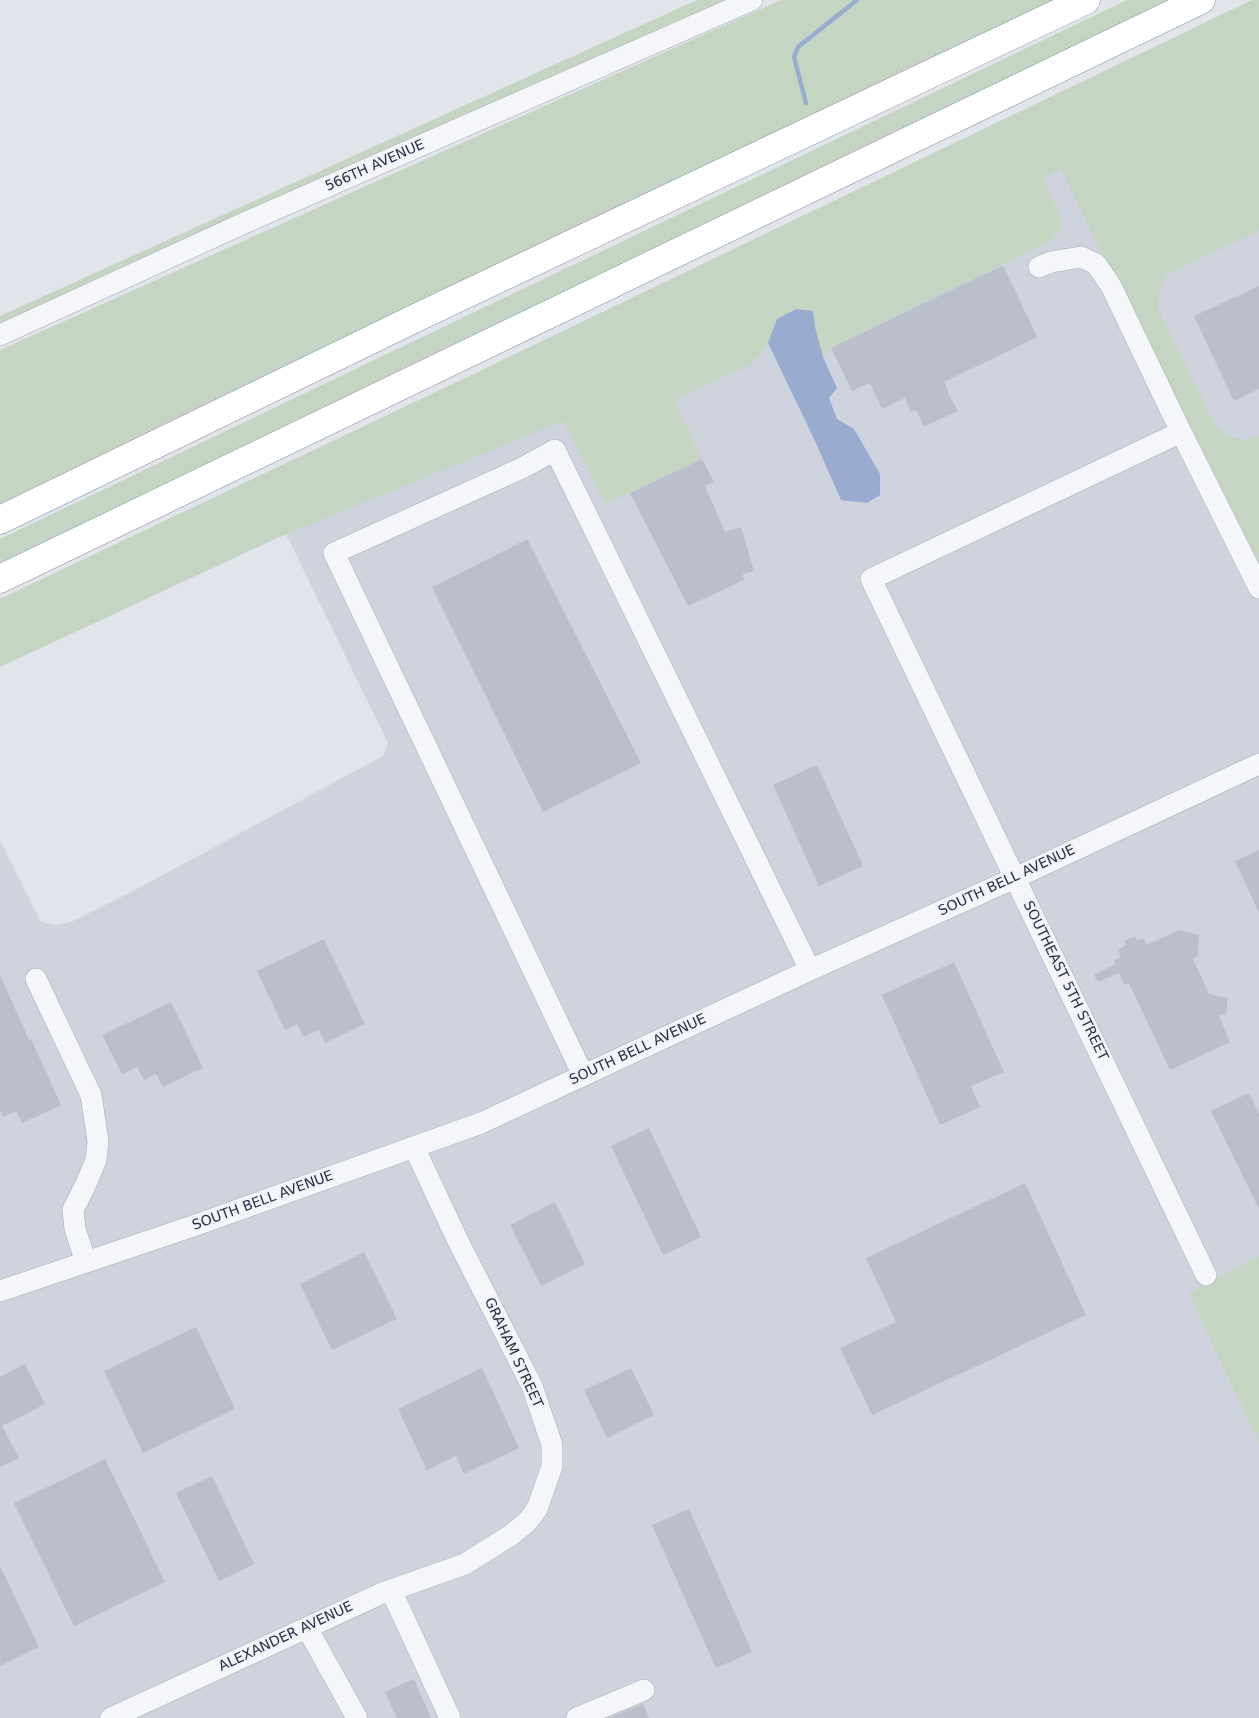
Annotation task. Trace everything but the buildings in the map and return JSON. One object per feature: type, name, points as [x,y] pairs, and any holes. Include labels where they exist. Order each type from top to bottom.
[{"type":"highway","points":[[0,520],[431,311],[1086,0]]},
{"type":"highway","points":[[0,579],[1201,0]]},
{"type":"street","name":"566TH AVENUE","points":[[0,335],[242,224],[752,0]]},
{"type":"street","points":[[1039,267],[1051,262],[1081,257],[1096,264],[1111,286],[1259,588]]},
{"type":"street","name":"SOUTHEAST 5TH STREET","points":[[1181,432],[871,579],[1206,1275]]},
{"type":"street","points":[[583,1075],[334,553],[522,468],[554,450],[810,970]]},
{"type":"street","name":"SOUTH BELL AVENUE","points":[[0,1291],[196,1225],[481,1123],[1259,764]]},
{"type":"street","points":[[36,979],[90,1095],[95,1122],[98,1141],[96,1160],[73,1210],[75,1229],[86,1262]]},
{"type":"street","name":"GRAHAM STREET","points":[[414,1147],[458,1241],[532,1386],[552,1445],[552,1466],[547,1484],[537,1508],[527,1522],[511,1535],[464,1564]]},
{"type":"street","name":"ALEXANDER AVENUE","points":[[111,1718],[391,1590],[464,1564]]},
{"type":"street","points":[[391,1590],[450,1718]]},
{"type":"street","points":[[307,1628],[357,1718]]},
{"type":"street","points":[[576,1718],[644,1690]]},
{"type":"shaded area","points":[[1259,69],[1259,1256],[1188,1293],[1259,1443],[1259,1718],[0,1718],[0,840],[41,922],[56,925],[71,922],[135,890],[383,756],[388,743],[286,534]]},
{"type":"green space","points":[[697,0],[736,0],[0,331],[0,316]]},
{"type":"green space","points":[[781,0],[1060,0],[0,506],[0,350]]},
{"type":"green space","points":[[1127,0],[1186,0],[0,565],[0,539]]},
{"type":"green space","points":[[1252,0],[1259,0],[1259,230],[1167,275],[1159,294],[1158,309],[1215,425],[1227,436],[1247,440],[1259,435],[1259,573],[1218,493],[1061,169],[1043,179],[1060,214],[1061,228],[1052,240],[831,348],[823,357],[813,311],[777,319],[768,343],[752,364],[674,400],[702,459],[605,504],[563,421],[275,539],[0,667],[0,599]]},
{"type":"green space","points":[[1259,1256],[1259,1443],[1188,1293]]},
{"type":"water","points":[[796,309],[813,311],[823,357],[837,388],[829,398],[837,419],[854,429],[880,474],[880,495],[867,503],[841,500],[768,343],[777,319]]},
{"type":"waterway","points":[[806,103],[794,57],[798,47],[857,0]]}]
